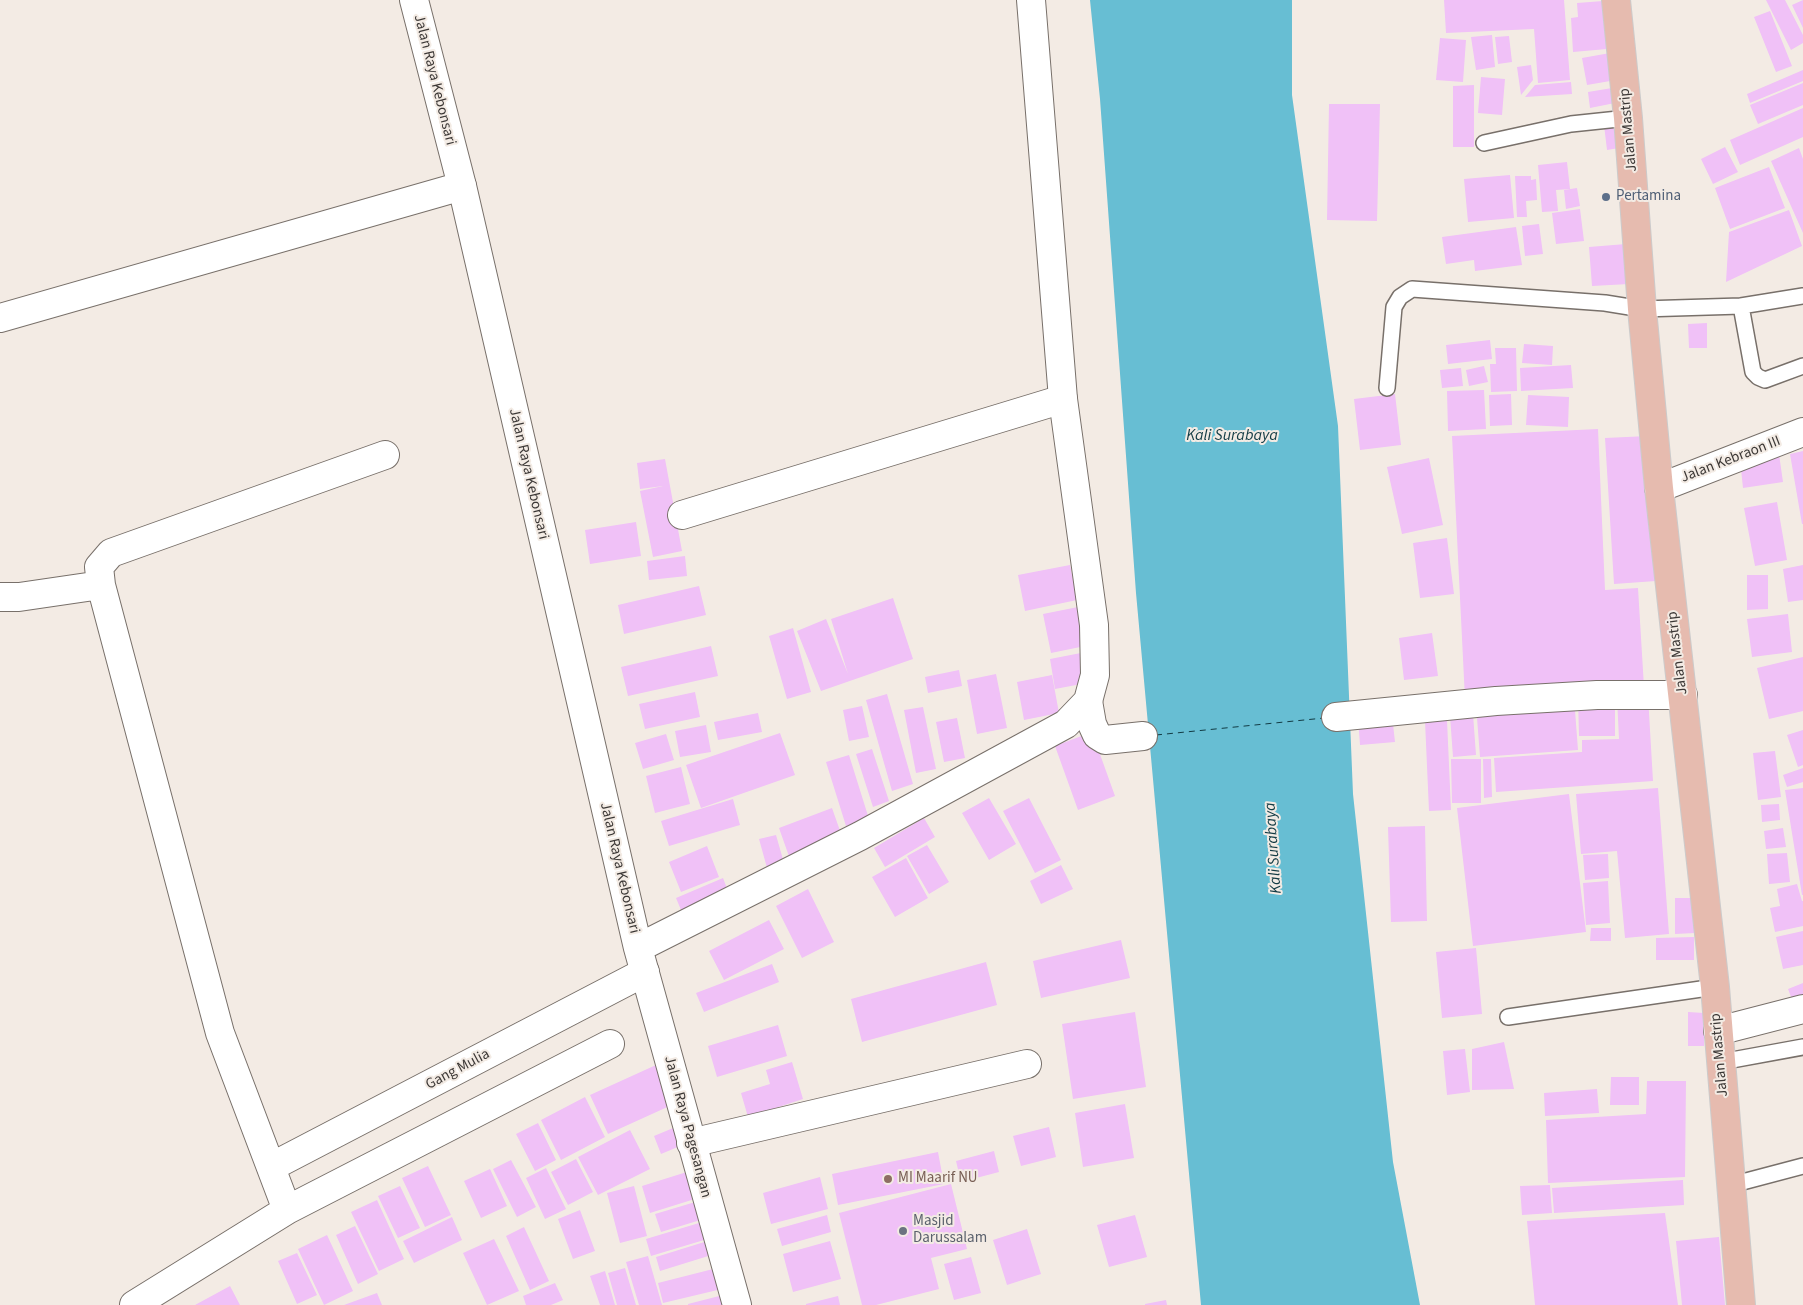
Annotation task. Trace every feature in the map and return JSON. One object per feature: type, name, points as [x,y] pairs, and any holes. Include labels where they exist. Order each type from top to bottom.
[{"type":"main road","name":"Jalan Mastrip","points":[[1616,0],[1628,118],[1642,309],[1659,488],[1715,987],[1741,1305]]},
{"type":"street","name":"Jalan Raya Kebonsari","points":[[414,0],[462,186],[641,960]]},
{"type":"street","points":[[1031,0],[1063,399],[1094,624],[1095,675],[1088,701],[1092,724],[1098,735],[1105,740],[1143,736]]},
{"type":"street","points":[[0,318],[462,186]]},
{"type":"street","points":[[682,515],[1063,399]]},
{"type":"street","name":"Jalan Kebraon III","points":[[1659,488],[1803,432]]},
{"type":"street","points":[[287,1210],[220,1033],[101,585],[99,567],[111,553],[385,455]]},
{"type":"street","points":[[0,597],[19,597],[101,585]]},
{"type":"street","points":[[1336,717],[1496,701],[1587,695],[1683,695]]},
{"type":"street","name":"Gang Mulia","points":[[271,1168],[860,836],[1066,724],[1088,701]]},
{"type":"street","name":"Jalan Raya Pagesangan","points":[[641,960],[736,1305]]},
{"type":"street","points":[[1718,1031],[1803,1009]]},
{"type":"street","points":[[134,1305],[287,1210],[610,1044]]},
{"type":"street","points":[[691,1143],[1027,1064]]},
{"type":"lane","points":[[1484,143],[1570,124],[1628,118]]},
{"type":"lane","points":[[1387,388],[1394,307],[1400,297],[1412,289],[1605,303],[1642,309],[1741,306],[1803,296]]},
{"type":"lane","points":[[1741,306],[1753,372],[1758,377],[1766,380],[1803,366]]},
{"type":"lane","points":[[1508,1017],[1715,987]]},
{"type":"lane","points":[[1721,1062],[1803,1046]]},
{"type":"lane","points":[[1731,1185],[1803,1166]]},
{"type":"water","name":"Kali Surabaya","points":[[1090,0],[1292,0],[1292,95],[1338,426],[1353,794],[1393,1162],[1420,1305],[1201,1305],[1136,593],[1100,99]]},
{"type":"building","points":[[1444,0],[1564,0],[1570,80],[1538,83],[1534,29],[1446,33]]},
{"type":"building","points":[[1766,0],[1785,0],[1803,35],[1803,43],[1791,50]]},
{"type":"building","points":[[1803,0],[1803,28],[1792,5]]},
{"type":"building","points":[[1603,1],[1607,49],[1573,52],[1571,18],[1578,17],[1577,3]]},
{"type":"building","points":[[1770,11],[1792,66],[1776,72],[1754,17]]},
{"type":"building","points":[[1492,35],[1495,67],[1476,70],[1471,37]]},
{"type":"building","points":[[1509,36],[1512,62],[1498,64],[1495,37]]},
{"type":"building","points":[[1440,38],[1466,40],[1463,82],[1436,80]]},
{"type":"building","points":[[1610,53],[1616,80],[1587,85],[1582,58]]},
{"type":"building","points":[[1531,65],[1533,80],[1521,95],[1517,67]]},
{"type":"building","points":[[1803,70],[1803,81],[1750,103],[1747,94]]},
{"type":"building","points":[[1481,77],[1505,79],[1502,115],[1478,113]]},
{"type":"building","points":[[1571,82],[1572,94],[1525,97],[1535,85]]},
{"type":"building","points":[[1803,83],[1803,105],[1758,124],[1750,105]]},
{"type":"building","points":[[1474,85],[1474,147],[1453,147],[1453,86]]},
{"type":"building","points":[[1618,87],[1620,102],[1590,108],[1588,92]]},
{"type":"building","points":[[1329,104],[1380,104],[1377,221],[1327,220]]},
{"type":"building","points":[[1803,108],[1803,137],[1740,165],[1730,140]]},
{"type":"building","points":[[1622,122],[1625,147],[1607,150],[1604,125]]},
{"type":"building","points":[[1725,147],[1738,172],[1713,184],[1701,159]]},
{"type":"building","points":[[1799,148],[1803,159],[1803,233],[1771,161]]},
{"type":"building","points":[[1567,162],[1570,189],[1556,190],[1558,211],[1542,212],[1538,165]]},
{"type":"building","points":[[1769,167],[1785,208],[1730,229],[1715,188]]},
{"type":"building","points":[[1510,175],[1514,218],[1468,222],[1464,179]]},
{"type":"building","points":[[1515,176],[1531,176],[1531,180],[1536,179],[1537,200],[1526,201],[1527,217],[1517,217]]},
{"type":"building","points":[[1577,188],[1580,206],[1566,209],[1564,190]]},
{"type":"building","points":[[1580,209],[1584,241],[1556,244],[1552,213]]},
{"type":"building","points":[[1789,210],[1802,246],[1726,282],[1729,232]]},
{"type":"building","points":[[1539,224],[1543,254],[1525,256],[1522,226]]},
{"type":"building","points":[[1516,227],[1522,265],[1475,271],[1474,260],[1446,264],[1442,237]]},
{"type":"building","points":[[1626,244],[1629,284],[1592,286],[1589,247]]},
{"type":"building","points":[[1707,323],[1707,348],[1689,348],[1688,324]]},
{"type":"building","points":[[1490,340],[1492,359],[1448,364],[1446,345]]},
{"type":"building","points":[[1524,344],[1553,346],[1552,365],[1522,363]]},
{"type":"building","points":[[1495,348],[1516,348],[1517,391],[1491,392],[1490,364],[1496,364]]},
{"type":"building","points":[[1571,365],[1573,388],[1521,391],[1520,368]]},
{"type":"building","points":[[1484,366],[1488,382],[1469,386],[1466,370]]},
{"type":"building","points":[[1461,368],[1463,386],[1442,388],[1440,370]]},
{"type":"building","points":[[1484,390],[1486,429],[1448,431],[1447,391]]},
{"type":"building","points":[[1395,394],[1401,445],[1360,450],[1354,399]]},
{"type":"building","points":[[1511,394],[1512,425],[1490,426],[1489,395]]},
{"type":"building","points":[[1528,395],[1569,397],[1568,427],[1526,425]]},
{"type":"building","points":[[1598,429],[1605,590],[1638,588],[1644,687],[1465,699],[1452,436]]},
{"type":"building","points":[[1648,436],[1656,581],[1614,584],[1605,438]]},
{"type":"building","points":[[1803,451],[1803,524],[1802,524],[1790,454]]},
{"type":"building","points":[[1779,454],[1783,482],[1743,488],[1740,460]]},
{"type":"building","points":[[1429,458],[1443,525],[1402,534],[1387,467]]},
{"type":"building","points":[[665,459],[682,551],[653,557],[640,491],[663,486],[640,489],[637,463]]},
{"type":"building","points":[[1777,502],[1787,560],[1755,566],[1744,508]]},
{"type":"building","points":[[636,522],[641,556],[590,564],[585,530]]},
{"type":"building","points":[[1447,538],[1454,594],[1420,598],[1413,543]]},
{"type":"building","points":[[685,556],[687,576],[649,580],[647,561]]},
{"type":"building","points":[[1070,565],[1077,600],[1025,611],[1018,575]]},
{"type":"building","points":[[1803,565],[1803,600],[1788,602],[1783,569]]},
{"type":"building","points":[[1747,575],[1768,575],[1768,609],[1747,610]]},
{"type":"building","points":[[699,586],[706,615],[624,634],[618,605]]},
{"type":"building","points":[[893,598],[913,659],[821,691],[797,631],[826,619],[848,674],[831,619]]},
{"type":"building","points":[[1083,606],[1090,645],[1051,653],[1043,614]]},
{"type":"building","points":[[1788,614],[1792,652],[1752,657],[1747,619]]},
{"type":"building","points":[[793,628],[811,692],[787,699],[769,636]]},
{"type":"building","points":[[1432,633],[1438,676],[1404,680],[1399,638]]},
{"type":"building","points":[[711,646],[718,676],[628,696],[621,667]]},
{"type":"building","points":[[1086,652],[1092,682],[1055,689],[1050,659]]},
{"type":"building","points":[[1803,657],[1803,711],[1769,719],[1757,668]]},
{"type":"building","points":[[959,670],[962,686],[928,693],[925,677]]},
{"type":"building","points":[[996,674],[1007,728],[977,734],[967,680]]},
{"type":"building","points":[[1052,675],[1059,713],[1024,720],[1017,682]]},
{"type":"building","points":[[695,692],[700,717],[645,729],[639,704]]},
{"type":"building","points":[[887,694],[913,784],[892,791],[866,700]]},
{"type":"building","points":[[1648,696],[1653,781],[1496,792],[1494,758],[1582,752],[1582,740],[1619,739],[1617,698]]},
{"type":"building","points":[[1574,697],[1578,750],[1480,757],[1476,705]]},
{"type":"building","points":[[1615,697],[1615,736],[1579,736],[1578,698]]},
{"type":"building","points":[[862,706],[869,737],[849,741],[843,710]]},
{"type":"building","points":[[923,707],[936,769],[916,773],[904,710]]},
{"type":"building","points":[[758,713],[762,732],[718,740],[714,722]]},
{"type":"building","points":[[1473,714],[1476,755],[1453,757],[1450,716]]},
{"type":"building","points":[[1392,715],[1395,742],[1360,745],[1358,718]]},
{"type":"building","points":[[957,718],[965,758],[944,762],[936,722]]},
{"type":"building","points":[[1447,720],[1451,810],[1429,811],[1425,721]]},
{"type":"building","points":[[706,725],[711,752],[680,757],[675,731]]},
{"type":"building","points":[[1803,730],[1803,765],[1798,767],[1787,735]]},
{"type":"building","points":[[1092,732],[1115,796],[1078,810],[1055,746]]},
{"type":"building","points":[[780,733],[795,775],[701,808],[686,765]]},
{"type":"building","points":[[666,734],[674,760],[643,769],[635,743]]},
{"type":"building","points":[[872,749],[889,801],[873,807],[856,754]]},
{"type":"building","points":[[1775,751],[1781,797],[1758,800],[1753,753]]},
{"type":"building","points":[[849,755],[869,819],[846,826],[826,762]]},
{"type":"building","points":[[1451,759],[1481,759],[1481,803],[1452,803]]},
{"type":"building","points":[[1483,759],[1491,759],[1492,797],[1484,798]]},
{"type":"building","points":[[681,767],[690,804],[655,813],[646,776]]},
{"type":"building","points":[[1803,768],[1803,782],[1787,787],[1783,775]]},
{"type":"building","points":[[1658,788],[1669,934],[1625,938],[1617,851],[1581,854],[1576,794]]},
{"type":"building","points":[[1803,788],[1803,895],[1802,895],[1785,790]]},
{"type":"building","points":[[1569,794],[1586,932],[1473,946],[1457,808]]},
{"type":"building","points":[[989,798],[1016,844],[989,860],[962,813]]},
{"type":"building","points":[[1029,798],[1061,860],[1035,873],[1003,811]]},
{"type":"building","points":[[733,799],[740,825],[669,846],[661,821]]},
{"type":"building","points":[[1779,804],[1780,820],[1762,822],[1761,805]]},
{"type":"building","points":[[832,808],[844,842],[791,862],[779,828]]},
{"type":"building","points":[[924,818],[935,837],[885,867],[874,848]]},
{"type":"building","points":[[1425,826],[1427,921],[1391,922],[1388,827]]},
{"type":"building","points":[[1783,828],[1786,847],[1766,849],[1764,831]]},
{"type":"building","points":[[776,835],[786,870],[769,875],[759,839]]},
{"type":"building","points":[[927,845],[949,882],[929,894],[907,856]]},
{"type":"building","points":[[707,846],[719,877],[681,892],[669,862]]},
{"type":"building","points":[[1787,853],[1790,882],[1769,884],[1767,854]]},
{"type":"building","points":[[1608,854],[1609,878],[1585,880],[1583,855]]},
{"type":"building","points":[[906,858],[928,898],[895,917],[872,877]]},
{"type":"building","points":[[1061,865],[1073,889],[1041,904],[1030,881]]},
{"type":"building","points":[[723,878],[731,899],[684,917],[676,898]]},
{"type":"building","points":[[1608,881],[1610,923],[1586,925],[1583,883]]},
{"type":"building","points":[[1797,884],[1803,901],[1803,926],[1775,932],[1770,908],[1780,906],[1777,889]]},
{"type":"building","points":[[808,889],[834,942],[802,958],[776,906]]},
{"type":"building","points":[[1675,898],[1694,898],[1695,933],[1675,934]]},
{"type":"building","points":[[769,920],[784,949],[724,980],[709,951]]},
{"type":"building","points":[[1591,928],[1611,928],[1611,941],[1590,941]]},
{"type":"building","points":[[1803,931],[1803,965],[1783,969],[1776,937]]},
{"type":"building","points":[[1694,937],[1694,960],[1656,960],[1656,938]]},
{"type":"building","points":[[1121,940],[1130,978],[1041,998],[1033,961]]},
{"type":"building","points":[[1476,948],[1482,1014],[1442,1018],[1436,952]]},
{"type":"building","points":[[986,962],[997,1005],[862,1042],[851,999]]},
{"type":"building","points":[[772,964],[779,982],[704,1012],[696,993]]},
{"type":"building","points":[[1803,983],[1803,1003],[1795,1007],[1788,989]]},
{"type":"building","points":[[1135,1012],[1146,1087],[1073,1099],[1062,1024]]},
{"type":"building","points":[[1688,1012],[1704,1013],[1704,1046],[1688,1046]]},
{"type":"building","points":[[778,1025],[787,1056],[717,1077],[708,1046]]},
{"type":"building","points":[[1504,1042],[1514,1089],[1472,1090],[1472,1049]]},
{"type":"building","points":[[1465,1049],[1470,1092],[1447,1095],[1443,1051]]},
{"type":"building","points":[[792,1062],[803,1099],[748,1117],[741,1093],[770,1084],[766,1070]]},
{"type":"building","points":[[656,1065],[674,1104],[608,1134],[590,1095]]},
{"type":"building","points":[[1611,1077],[1639,1077],[1639,1105],[1610,1105]]},
{"type":"building","points":[[1647,1081],[1686,1081],[1685,1177],[1548,1183],[1546,1120],[1646,1114]]},
{"type":"building","points":[[1597,1089],[1599,1113],[1545,1116],[1544,1093]]},
{"type":"building","points":[[585,1097],[605,1137],[561,1160],[541,1120]]},
{"type":"building","points":[[1125,1104],[1134,1158],[1083,1167],[1075,1113]]},
{"type":"building","points":[[538,1123],[556,1160],[535,1171],[516,1134]]},
{"type":"building","points":[[678,1126],[685,1144],[661,1154],[654,1136]]},
{"type":"building","points":[[1049,1127],[1056,1157],[1021,1166],[1013,1136]]},
{"type":"building","points":[[630,1130],[650,1169],[598,1195],[578,1157]]},
{"type":"building","points":[[994,1151],[999,1172],[961,1182],[956,1161]]},
{"type":"building","name":"MI Maarif NU","points":[[938,1152],[944,1184],[838,1205],[832,1174]]},
{"type":"building","points":[[576,1159],[593,1192],[568,1205],[551,1172]]},
{"type":"building","points":[[511,1160],[536,1207],[517,1217],[493,1169]]},
{"type":"building","points":[[428,1166],[451,1215],[425,1227],[402,1178]]},
{"type":"building","points":[[546,1168],[566,1209],[545,1219],[526,1178]]},
{"type":"building","points":[[490,1169],[507,1206],[481,1218],[464,1181]]},
{"type":"building","points":[[690,1171],[698,1198],[650,1213],[642,1186]]},
{"type":"building","points":[[820,1177],[828,1209],[771,1224],[763,1193]]},
{"type":"building","points":[[1683,1180],[1684,1205],[1554,1213],[1552,1188]]},
{"type":"building","name":"Masjid Darussalam","points":[[951,1184],[967,1249],[931,1258],[939,1289],[876,1305],[862,1305],[839,1213]]},
{"type":"building","points":[[1550,1185],[1552,1213],[1522,1215],[1520,1186]]},
{"type":"building","points":[[400,1186],[420,1228],[398,1238],[378,1196]]},
{"type":"building","points":[[634,1186],[647,1236],[620,1243],[607,1193]]},
{"type":"building","points":[[377,1200],[404,1259],[379,1271],[351,1212]]},
{"type":"building","points":[[702,1200],[707,1218],[661,1232],[655,1214]]},
{"type":"building","points":[[580,1210],[595,1251],[573,1259],[558,1219]]},
{"type":"building","points":[[1665,1213],[1678,1305],[1535,1305],[1527,1221]]},
{"type":"building","points":[[827,1215],[831,1232],[782,1246],[777,1229]]},
{"type":"building","points":[[1135,1215],[1147,1257],[1109,1267],[1097,1225]]},
{"type":"building","points":[[452,1217],[462,1240],[414,1263],[403,1241]]},
{"type":"building","points":[[709,1220],[714,1237],[651,1256],[646,1239]]},
{"type":"building","points":[[355,1226],[378,1274],[358,1284],[336,1235]]},
{"type":"building","points":[[524,1227],[549,1281],[530,1290],[506,1236]]},
{"type":"building","points":[[1027,1229],[1041,1274],[1007,1285],[993,1240]]},
{"type":"building","points":[[327,1235],[353,1291],[324,1305],[298,1249]]},
{"type":"building","points":[[1719,1237],[1725,1305],[1682,1305],[1676,1241]]},
{"type":"building","points":[[494,1239],[519,1291],[487,1305],[463,1253]]},
{"type":"building","points":[[714,1239],[718,1253],[660,1271],[656,1257]]},
{"type":"building","points":[[830,1241],[841,1279],[793,1292],[783,1254]]},
{"type":"building","points":[[297,1253],[317,1295],[297,1304],[278,1261]]},
{"type":"building","points":[[648,1256],[662,1305],[639,1305],[626,1262]]},
{"type":"building","points":[[971,1257],[981,1293],[954,1300],[944,1264]]},
{"type":"building","points":[[721,1267],[726,1288],[663,1303],[658,1283]]},
{"type":"building","points":[[625,1268],[636,1305],[617,1305],[608,1273]]},
{"type":"building","points":[[605,1271],[615,1305],[600,1305],[590,1276]]},
{"type":"building","points":[[555,1283],[563,1300],[551,1305],[526,1305],[523,1296]]},
{"type":"building","points":[[230,1286],[240,1305],[195,1305]]},
{"type":"building","points":[[377,1293],[382,1305],[344,1305]]},
{"type":"building","points":[[731,1293],[734,1305],[688,1305],[688,1304]]},
{"type":"building","points":[[838,1296],[840,1305],[806,1305],[806,1304]]},
{"type":"building","points":[[1166,1300],[1167,1305],[1145,1305],[1145,1304]]},
{"type":"ferry route","points":[[1156,735],[1324,718]]},
{"type":"place","name":"Pertamina","points":[[1606,197]]},
{"type":"place","name":"MI Maarif NU","points":[[888,1179]]},
{"type":"place","name":"Masjid Darussalam","points":[[903,1231]]}]
